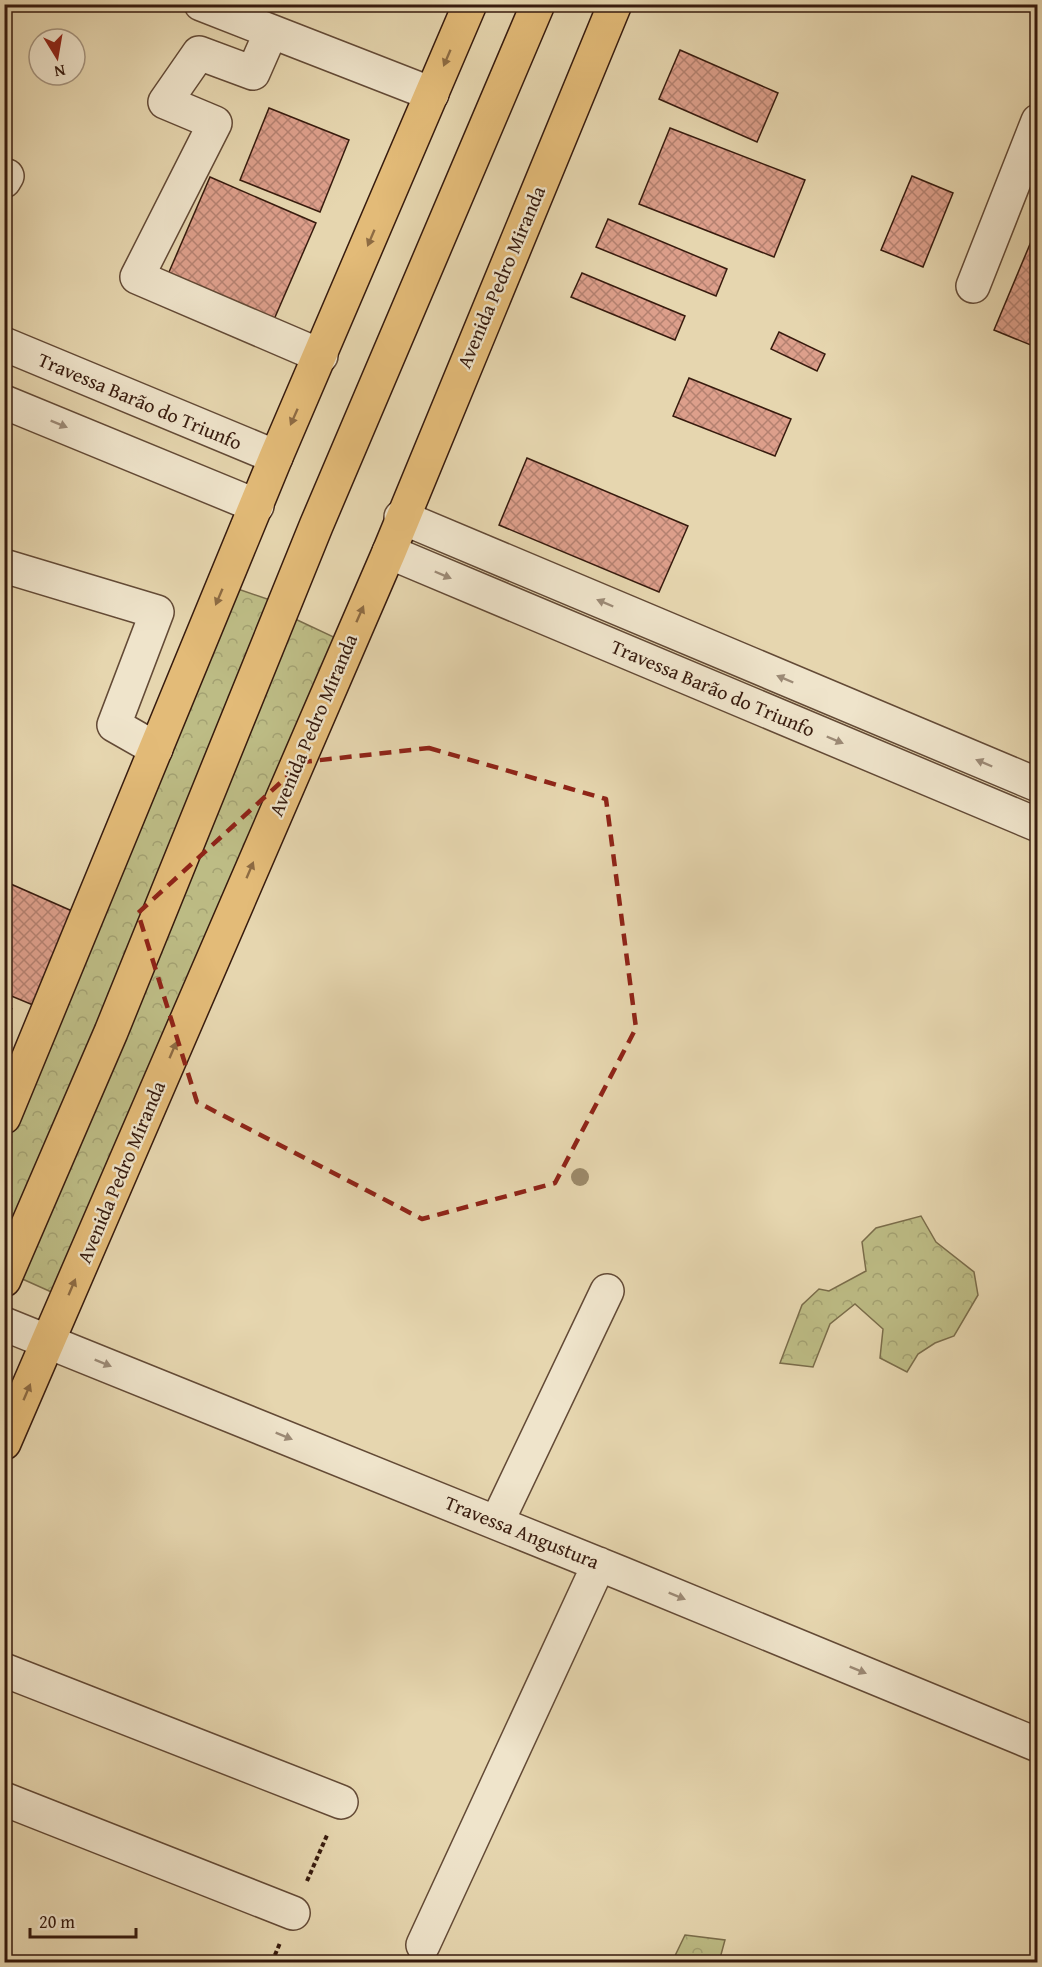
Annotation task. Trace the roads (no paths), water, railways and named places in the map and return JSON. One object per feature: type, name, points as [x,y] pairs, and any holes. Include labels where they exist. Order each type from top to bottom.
[{"type":"main road","points":[[4,1117],[276,458],[470,4]]},
{"type":"main road","points":[[4,1280],[116,1021],[316,526],[538,4]]},
{"type":"main road","name":"Avenida Pedro Miranda","points":[[4,1443],[389,552],[401,517],[615,4]]},
{"type":"street","points":[[201,4],[432,94]]},
{"type":"street","points":[[271,32],[253,73],[199,53],[165,102],[215,123],[137,277],[321,356]]},
{"type":"street","points":[[973,286],[1038,121]]},
{"type":"street","name":"Travessa Barão do Triunfo","points":[[4,344],[276,458]]},
{"type":"street","points":[[4,402],[257,506]]},
{"type":"street","name":"Travessa Barão do Triunfo","points":[[401,517],[1038,785]]},
{"type":"street","name":"Travessa Barão do Triunfo","points":[[389,552],[1038,825]]},
{"type":"street","points":[[4,566],[157,612],[114,724],[156,749]]},
{"type":"street","points":[[497,1522],[607,1291]]},
{"type":"street","name":"Travessa Angustura","points":[[4,1324],[497,1522],[1038,1745]]},
{"type":"street","points":[[423,1945],[599,1564]]},
{"type":"street","points":[[4,1670],[341,1802]]},
{"type":"street","points":[[4,1800],[293,1913]]}]
